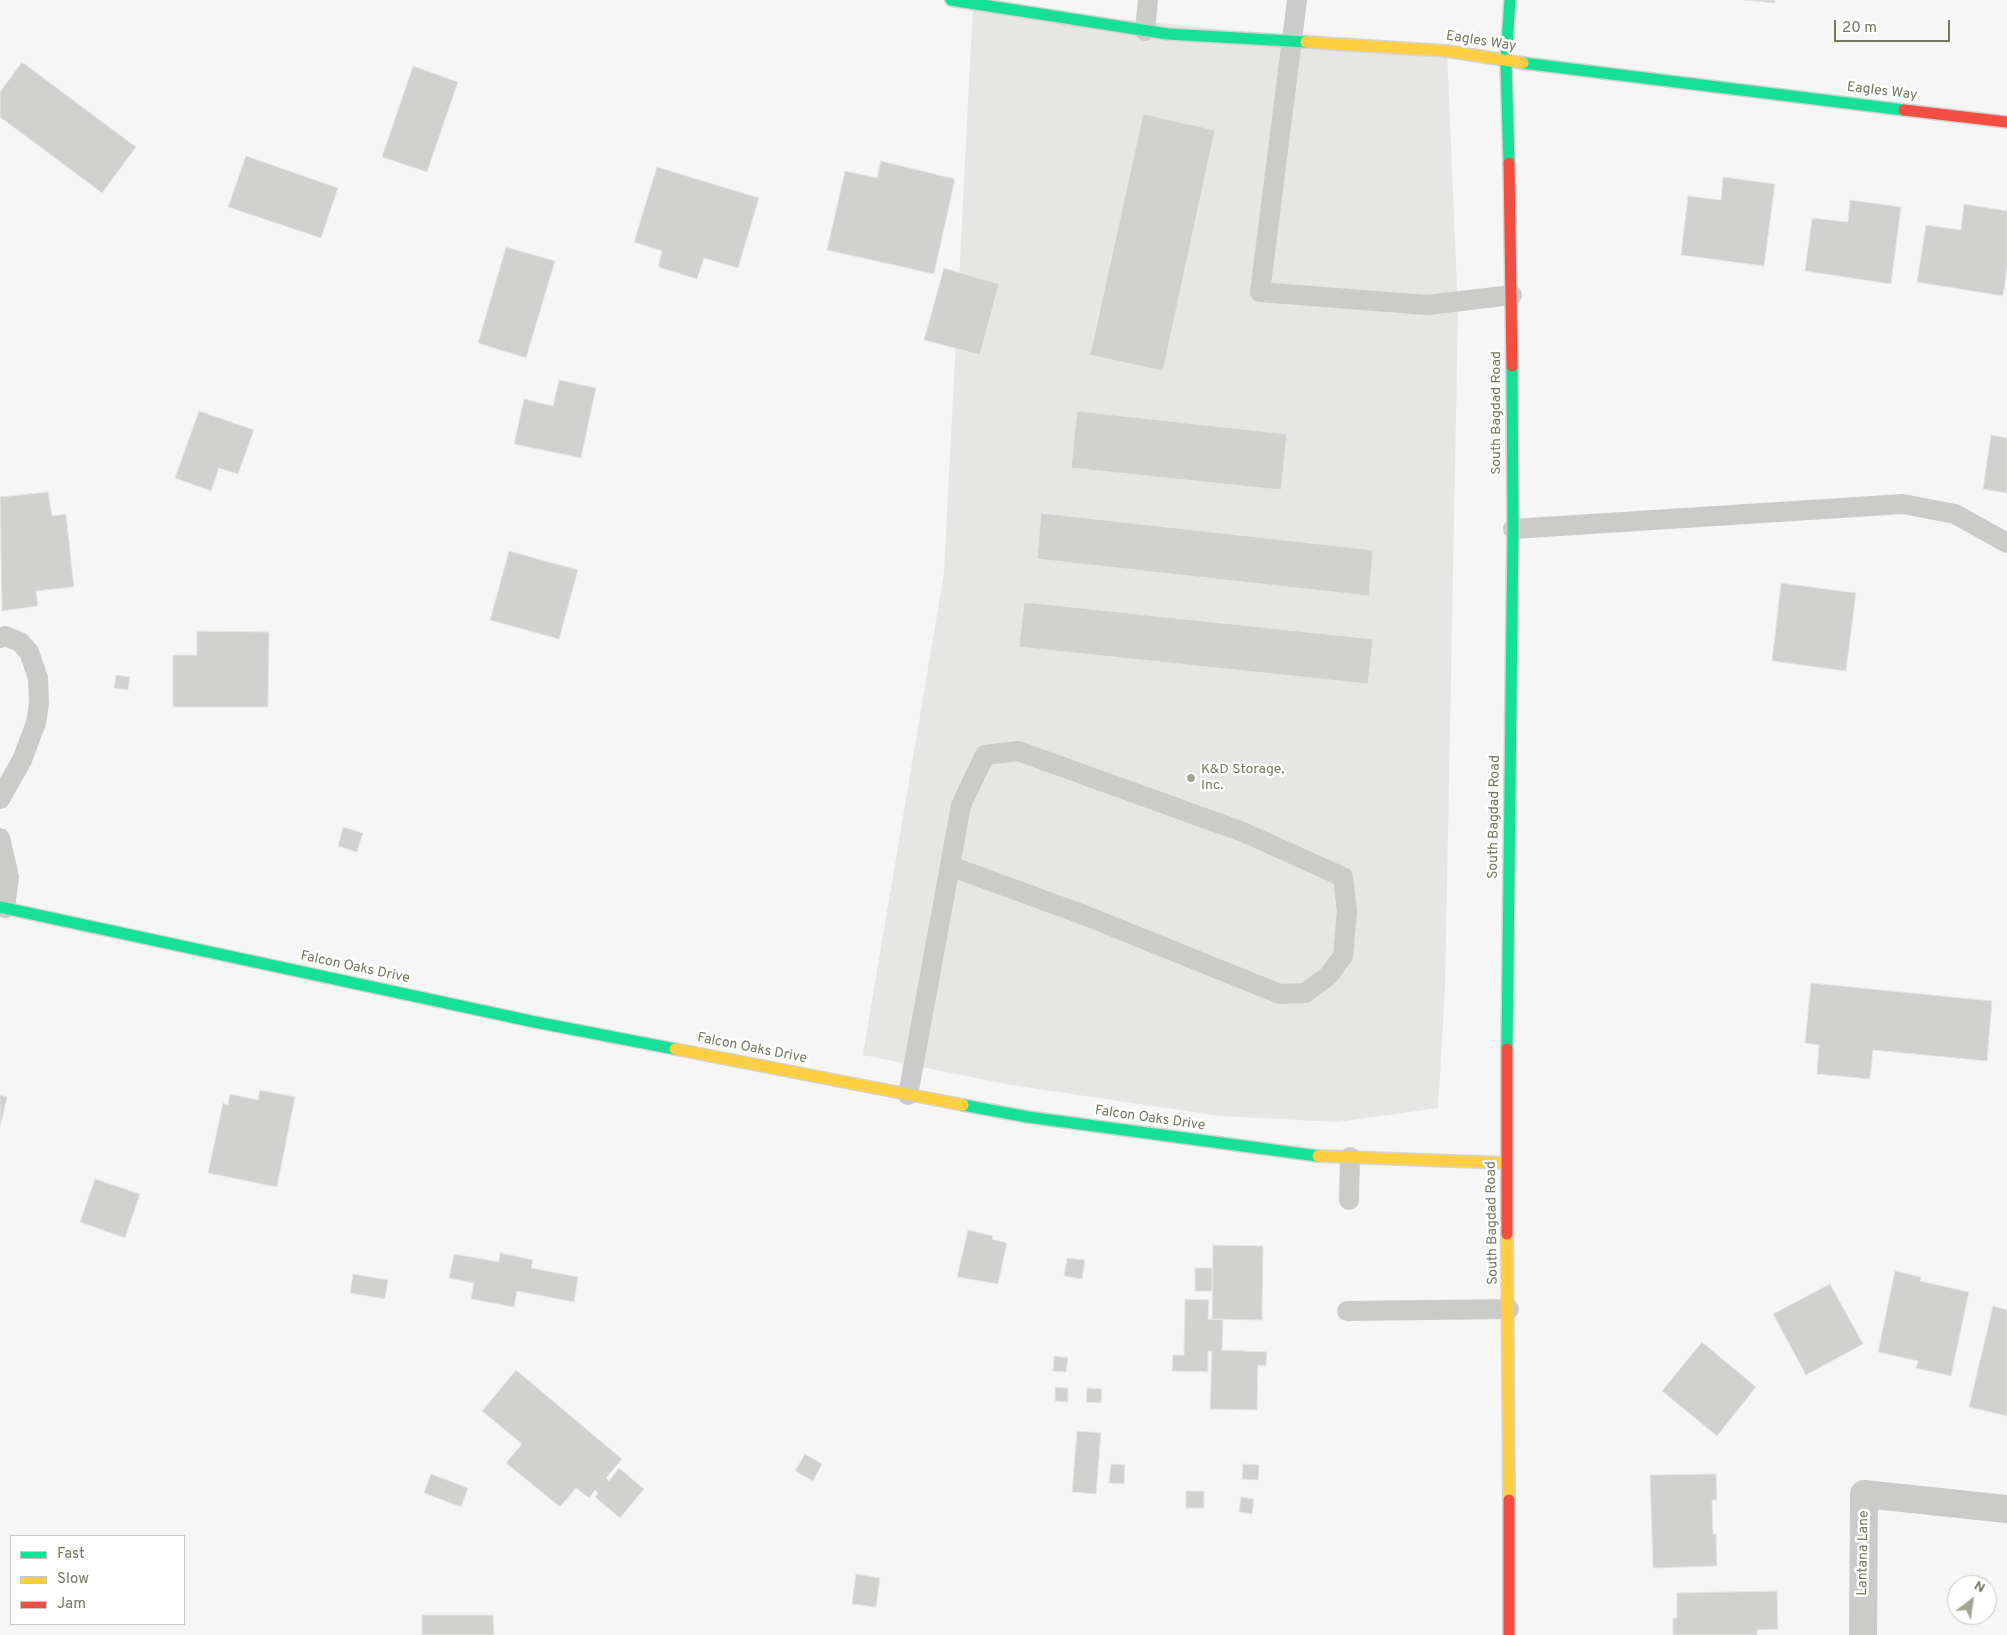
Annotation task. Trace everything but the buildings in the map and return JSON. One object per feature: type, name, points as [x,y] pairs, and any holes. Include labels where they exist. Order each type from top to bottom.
[{"type":"street","name":"Eagles Way","points":[[950,0],[1168,34],[1447,50],[1506,61],[1659,81],[2007,122]]},
{"type":"street","name":"South Bagdad Road","points":[[1509,1635],[1509,1309],[1506,1163],[1513,529],[1512,295],[1506,61],[1510,0]]},
{"type":"street","name":"Falcon Oaks Drive","points":[[2,907],[536,1022],[1028,1117],[1305,1156],[1506,1163]]},
{"type":"street","name":"Lantana Lane","points":[[1863,1635],[1864,1494],[2007,1510]]},
{"type":"lane","points":[[1145,31],[1148,0]]},
{"type":"lane","points":[[1298,0],[1260,292],[1427,305],[1512,295]]},
{"type":"lane","points":[[1513,529],[1903,504],[1955,514],[2007,543]]},
{"type":"lane","points":[[0,638],[5,636],[20,642],[29,652],[38,678],[39,704],[36,722],[22,760],[0,799]]},
{"type":"lane","points":[[908,1095],[961,806],[985,755],[1018,751],[1243,832],[1343,877],[1347,911],[1343,956],[1328,976],[1305,993],[1280,994],[1084,915],[950,866]]},
{"type":"lane","points":[[0,838],[10,877],[2,907]]},
{"type":"lane","points":[[1349,1200],[1350,1157]]},
{"type":"lane","points":[[1347,1311],[1509,1309]]},
{"type":"shaded area","points":[[973,5],[1447,51],[1458,311],[1445,989],[1438,1108],[1338,1122],[1220,1116],[1011,1085],[863,1055],[944,573]]},
{"type":"traffic: fast","points":[[951,0],[1168,34],[1306,42]]},
{"type":"traffic: fast","points":[[1509,163],[1506,61],[1510,0]]},
{"type":"traffic: fast","points":[[1523,63],[1904,110]]},
{"type":"traffic: fast","points":[[1507,1049],[1513,529],[1512,366]]},
{"type":"traffic: fast","points":[[0,907],[535,1022],[675,1049]]},
{"type":"traffic: fast","points":[[963,1105],[1028,1117],[1318,1156]]},
{"type":"traffic: slow","points":[[1306,42],[1447,51],[1523,63]]},
{"type":"traffic: slow","points":[[675,1049],[963,1105]]},
{"type":"traffic: slow","points":[[1318,1156],[1506,1163]]},
{"type":"traffic: slow","points":[[1507,1234],[1509,1500]]},
{"type":"traffic: jam","points":[[1904,110],[2007,122]]},
{"type":"traffic: jam","points":[[1509,163],[1512,366]]},
{"type":"traffic: jam","points":[[1507,1049],[1507,1234]]},
{"type":"traffic: jam","points":[[1509,1500],[1509,1635]]},
{"type":"place","name":"K&D Storage, Inc.","points":[[1191,778]]}]
